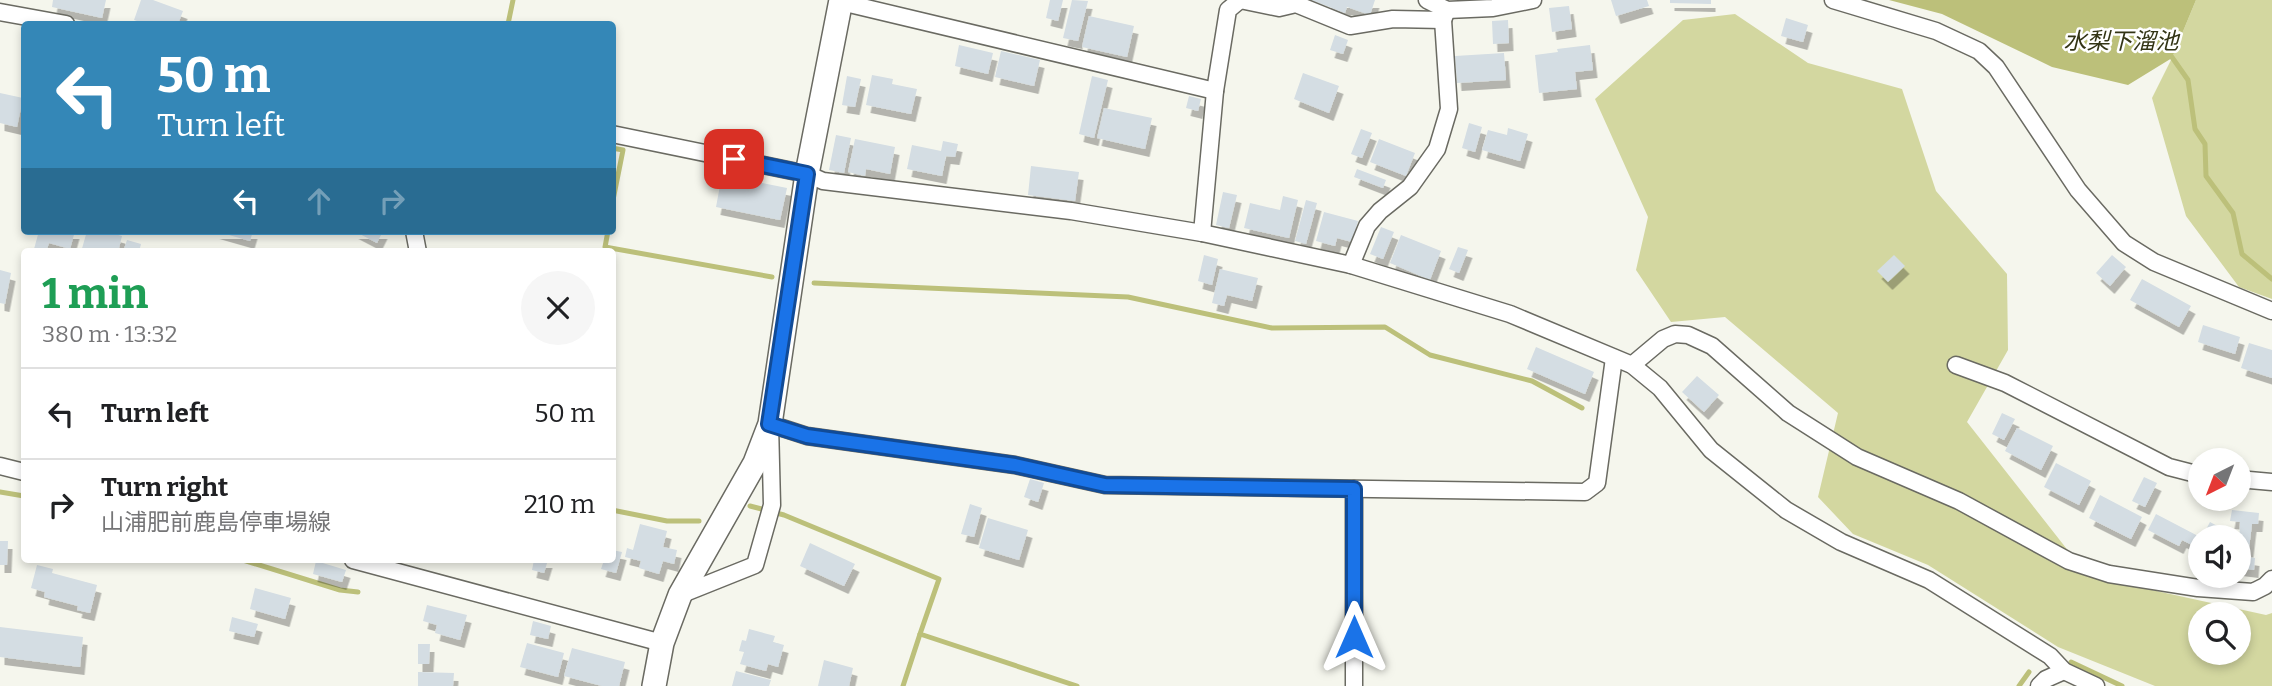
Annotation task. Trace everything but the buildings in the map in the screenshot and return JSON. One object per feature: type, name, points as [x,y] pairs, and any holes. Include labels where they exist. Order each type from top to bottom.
[{"type":"main road","points":[[654,686],[662,643],[680,595],[755,463],[769,424],[807,174],[841,1]]},
{"type":"street","points":[[1202,233],[1215,91],[1228,10],[1240,0],[1279,8],[1296,4],[1350,26],[1445,15],[1533,0]]},
{"type":"street","points":[[1352,265],[1367,226],[1380,211],[1410,187],[1437,149],[1449,109],[1445,15],[1427,0]]},
{"type":"street","points":[[1833,0],[1936,31],[1979,51],[1996,67],[2078,190],[2124,243],[2154,262],[2272,311]]},
{"type":"street","points":[[841,1],[1215,91]]},
{"type":"street","points":[[0,12],[50,21]]},
{"type":"street","points":[[616,135],[807,174],[824,181],[1071,211],[1202,233],[1352,265],[1510,314],[1632,366],[1660,388],[1711,450],[1786,510],[1841,542],[1930,580],[2050,656],[2064,671],[2096,686]]},
{"type":"street","points":[[1632,366],[1663,339],[1675,334],[1688,335],[1712,346],[1788,413],[1857,457],[1959,501],[2069,561],[2109,574],[2197,588],[2253,592],[2272,579]]},
{"type":"street","points":[[680,595],[755,565],[771,511],[769,424],[807,436],[1015,465],[1105,485],[1586,492],[1597,483],[1614,358]]},
{"type":"street","points":[[1956,365],[2006,383],[2169,467],[2188,472]]},
{"type":"street","points":[[0,466],[21,471]]},
{"type":"street","points":[[2251,480],[2272,482]]},
{"type":"street","points":[[1354,489],[1354,686]]},
{"type":"street","points":[[370,563],[662,643]]},
{"type":"street","points":[[2039,686],[2046,679],[2064,671]]},
{"type":"shaded area","points":[[2196,0],[2272,0],[2272,299],[2239,287],[2186,216],[2152,98]]},
{"type":"shaded area","points":[[1735,14],[1808,63],[1902,89],[1936,191],[2007,274],[2008,350],[1967,422],[2088,576],[2207,602],[2188,602],[2188,665],[2251,665],[2251,612],[2266,615],[2272,613],[2272,686],[2155,686],[2058,647],[1928,565],[1853,534],[1818,497],[1838,413],[1725,317],[1671,322],[1636,270],[1648,217],[1595,99],[1683,20]]},
{"type":"water","name":"水梨下溜池","points":[[1889,0],[2196,0],[2172,58],[2128,85],[2052,67],[1942,14]]},
{"type":"waterway","points":[[509,21],[513,0]]},
{"type":"waterway","points":[[2169,53],[2188,80],[2195,129],[2205,144],[2206,176],[2233,213],[2242,254],[2272,279]]},
{"type":"waterway","points":[[616,149],[623,150],[616,185]]},
{"type":"waterway","points":[[607,235],[605,247],[611,248]]},
{"type":"waterway","points":[[616,249],[772,277]]},
{"type":"waterway","points":[[814,283],[1128,297],[1272,328],[1385,327],[1430,355],[1532,381],[1582,408]]},
{"type":"waterway","points":[[0,492],[21,496]]},
{"type":"waterway","points":[[750,506],[784,515],[939,579],[920,634],[1077,686]]},
{"type":"waterway","points":[[616,511],[667,521],[699,521]]},
{"type":"waterway","points":[[253,563],[340,590],[358,592]]},
{"type":"waterway","points":[[903,686],[920,634]]},
{"type":"waterway","points":[[2071,662],[2122,686]]},
{"type":"waterway","points":[[2019,686],[2029,672]]},
{"type":"route","points":[[734,159],[807,174],[769,424],[807,436],[1015,465],[1105,485],[1354,489],[1354,637]]}]
